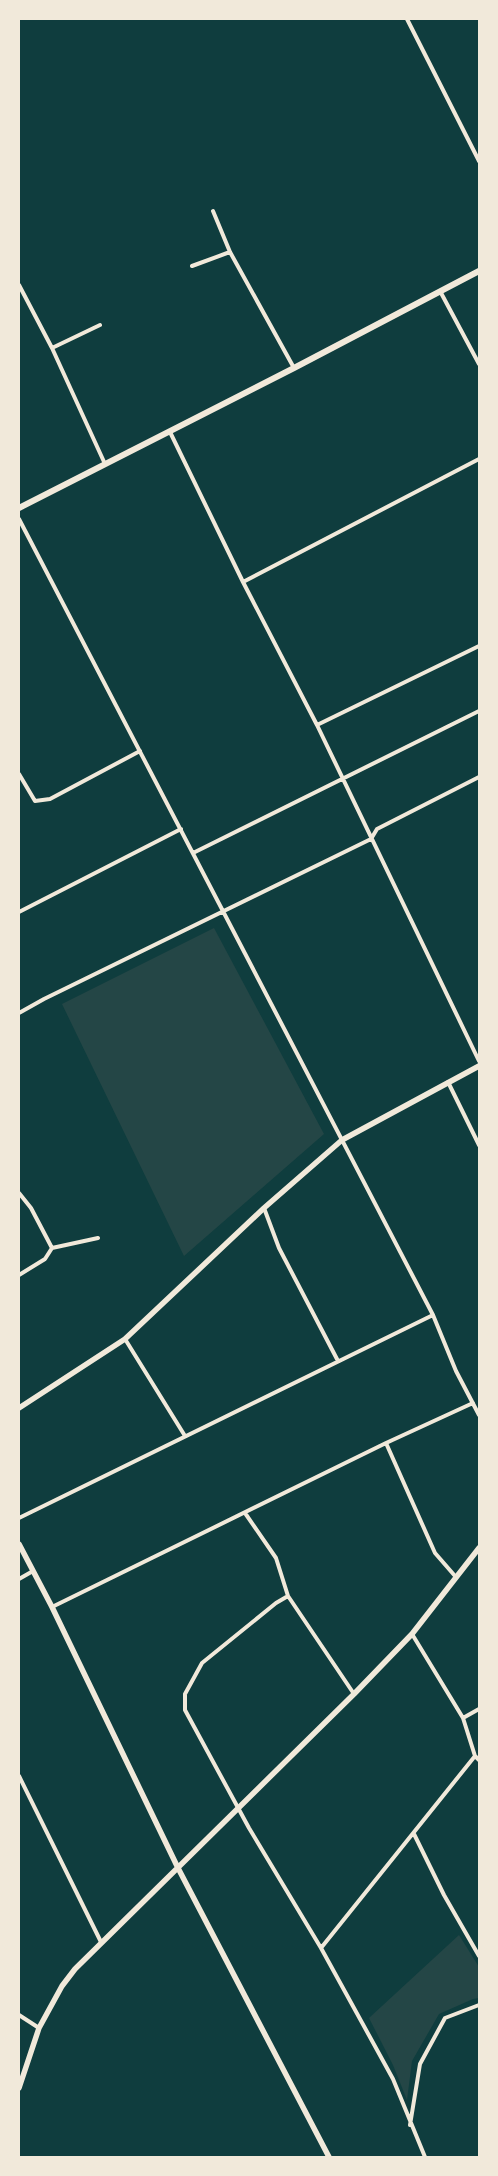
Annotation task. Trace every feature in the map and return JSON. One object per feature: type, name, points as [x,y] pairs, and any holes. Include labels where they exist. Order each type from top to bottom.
[{"type":"main road","points":[[19,508],[170,432],[479,271]]},
{"type":"street","points":[[407,19],[479,161]]},
{"type":"street","points":[[213,211],[230,252],[294,368]]},
{"type":"street","points":[[192,266],[230,252]]},
{"type":"street","points":[[19,285],[52,348],[105,464]]},
{"type":"street","points":[[440,291],[478,357],[479,364]]},
{"type":"street","points":[[52,348],[100,325]]},
{"type":"street","points":[[170,432],[243,582],[317,726],[479,1061]]},
{"type":"street","points":[[243,582],[479,459]]},
{"type":"street","points":[[19,519],[433,1315],[456,1371],[479,1414]]},
{"type":"street","points":[[317,726],[479,646]]},
{"type":"street","points":[[193,853],[343,780],[479,711]]},
{"type":"street","points":[[19,774],[35,801],[50,799],[140,751]]},
{"type":"street","points":[[19,1013],[44,999],[371,839],[377,829],[479,777]]},
{"type":"street","points":[[19,912],[180,829]]},
{"type":"street","points":[[19,1408],[125,1339],[264,1208],[342,1140],[479,1066]]},
{"type":"street","points":[[448,1082],[479,1145]]},
{"type":"street","points":[[19,1193],[31,1208],[52,1248]]},
{"type":"street","points":[[264,1208],[279,1248],[338,1362]]},
{"type":"street","points":[[19,1275],[45,1260],[52,1248],[98,1238]]},
{"type":"street","points":[[19,1518],[433,1315]]},
{"type":"street","points":[[125,1339],[185,1436]]},
{"type":"street","points":[[52,1607],[386,1443],[473,1403]]},
{"type":"street","points":[[386,1443],[436,1553],[455,1576]]},
{"type":"street","points":[[245,1513],[276,1558],[288,1596],[354,1694]]},
{"type":"street","points":[[19,1544],[52,1607],[178,1868],[329,2157]]},
{"type":"street","points":[[19,2088],[39,2028],[66,1980],[75,1968],[354,1694],[412,1634],[455,1576],[479,1548]]},
{"type":"street","points":[[19,1579],[33,1571]]},
{"type":"street","points":[[288,1596],[276,1603],[202,1663],[185,1694],[185,1710],[238,1807],[321,1948],[393,2079],[410,2125],[425,2157]]},
{"type":"street","points":[[412,1634],[463,1718],[475,1756],[479,1760]]},
{"type":"street","points":[[463,1718],[479,1709]]},
{"type":"street","points":[[321,1948],[414,1834],[475,1756]]},
{"type":"street","points":[[19,1776],[101,1942]]},
{"type":"street","points":[[414,1834],[444,1895],[479,1956]]},
{"type":"street","points":[[410,2125],[420,2064],[445,2018],[479,2005]]},
{"type":"street","points":[[19,2016],[39,2028]]},
{"type":"shaded area","points":[[214,928],[324,1134],[184,1256],[62,1004]]},
{"type":"shaded area","points":[[459,1935],[479,1967],[479,1998],[473,1999],[439,2014],[412,2061],[407,2100],[393,2065],[369,2018]]}]
